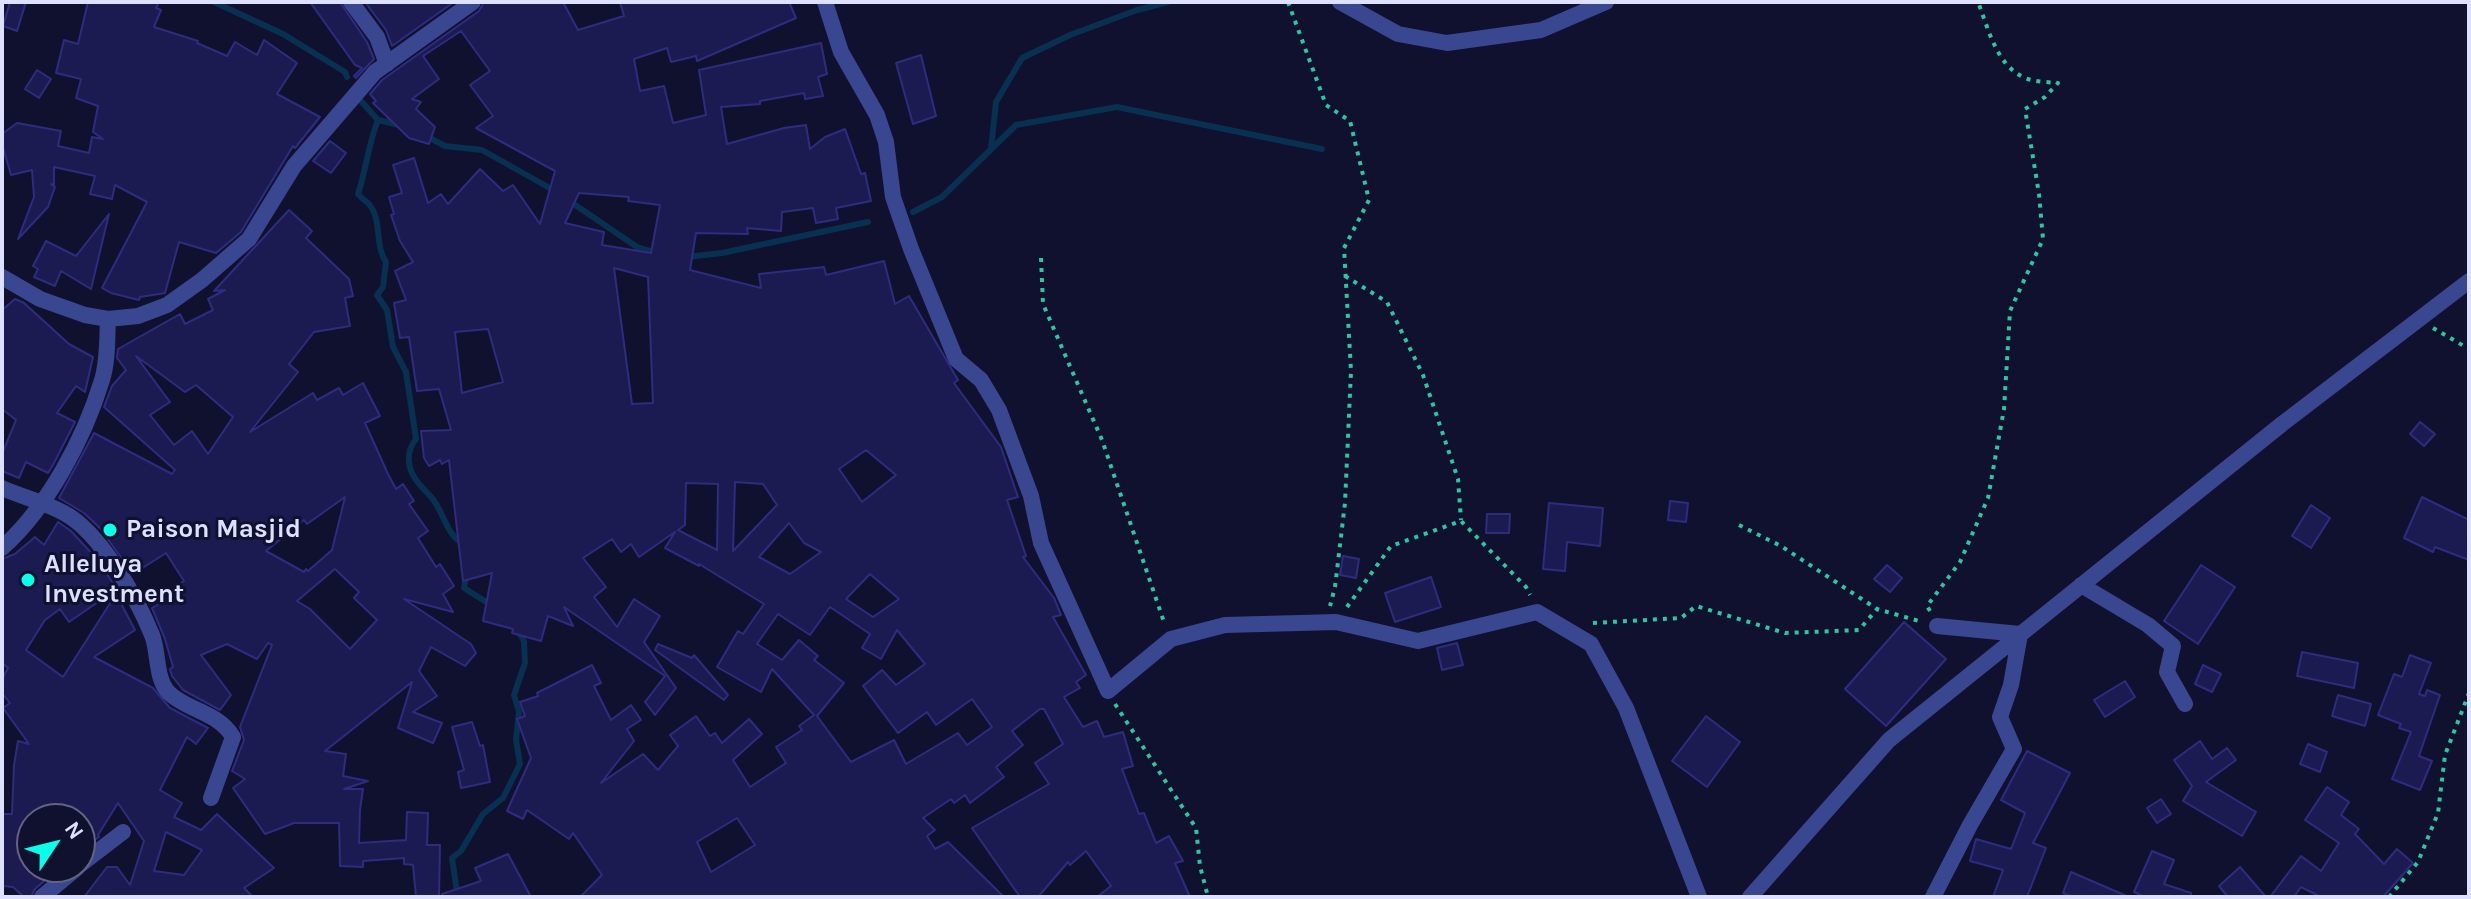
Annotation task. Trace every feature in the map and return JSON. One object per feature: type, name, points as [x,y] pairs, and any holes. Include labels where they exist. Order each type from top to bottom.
[{"type":"street","points":[[351,2],[377,37],[381,68]]},
{"type":"street","points":[[2,277],[40,299],[85,315],[108,319],[138,316],[167,305],[202,280],[249,239],[294,166],[363,85],[381,68],[473,2]]},
{"type":"street","points":[[825,2],[841,52],[877,115],[886,142],[893,197],[956,359],[981,380],[999,410],[1031,496],[1041,543],[1108,691],[1171,639],[1225,625],[1331,622],[1418,641],[1537,612],[1591,644],[1626,708],[1699,897]]},
{"type":"street","points":[[1340,2],[1398,34],[1447,43],[1541,30],[1606,2]]},
{"type":"street","points":[[1750,897],[1889,740],[2282,424],[2469,281]]},
{"type":"street","points":[[2,548],[15,537],[57,480],[75,447],[102,380],[107,360],[108,319]]},
{"type":"street","points":[[2,488],[67,514],[86,529],[114,565],[153,638],[162,683],[169,693],[226,725],[233,737],[211,798]]},
{"type":"street","points":[[2081,585],[2148,625],[2173,646],[2167,672],[2185,704]]},
{"type":"street","points":[[1937,626],[2020,634]]},
{"type":"street","points":[[1933,897],[2014,749],[2000,717],[2011,685],[2020,634]]},
{"type":"street","points":[[96,853],[123,832]]},
{"type":"street","points":[[42,897],[59,883]]},
{"type":"path","points":[[1288,2],[1326,105],[1350,121],[1369,200],[1344,248],[1351,371],[1345,503],[1331,622]]},
{"type":"path","points":[[1937,626],[1927,606],[1960,562],[1988,498],[2004,409],[2010,311],[2043,239],[2025,109],[2045,97],[2058,83],[2027,78],[2006,66],[1993,43],[1978,2]]},
{"type":"path","points":[[1041,258],[1043,304],[1102,440],[1171,639]]},
{"type":"path","points":[[1345,276],[1387,302],[1423,375],[1458,479],[1461,521],[1526,587],[1537,612]]},
{"type":"path","points":[[2420,319],[2469,349]]},
{"type":"path","points":[[1331,622],[1391,546],[1461,521]]},
{"type":"path","points":[[1739,525],[1781,546],[1877,609],[1937,626]]},
{"type":"path","points":[[1590,623],[1681,618],[1696,606],[1785,633],[1859,630],[1877,609]]},
{"type":"path","points":[[1108,691],[1196,828],[1200,866],[1208,897]]},
{"type":"path","points":[[2389,897],[2418,862],[2438,813],[2445,755],[2469,693]]},
{"type":"building","points":[[10,2],[26,2],[17,31],[3,26]]},
{"type":"building","points":[[88,2],[159,2],[156,8],[161,10],[154,27],[198,41],[227,56],[235,42],[257,55],[264,40],[297,63],[277,94],[320,117],[295,148],[293,146],[241,232],[216,253],[179,242],[165,293],[140,297],[139,300],[102,288],[147,202],[115,185],[112,199],[90,194],[95,176],[54,167],[54,185],[51,184],[55,187],[48,207],[18,239],[34,197],[32,170],[11,175],[2,134],[17,123],[61,131],[58,146],[89,153],[92,137],[103,139],[93,132],[98,106],[76,98],[81,79],[56,73],[64,40],[78,44]]},
{"type":"building","points":[[310,2],[340,2],[367,42],[374,59],[356,78],[354,76],[362,68],[355,65]]},
{"type":"building","points":[[365,2],[454,2],[392,46],[386,30]]},
{"type":"building","points":[[484,2],[563,2],[578,30],[624,16],[620,2],[789,2],[796,18],[697,61],[696,56],[671,62],[667,48],[634,59],[640,91],[664,86],[673,123],[706,115],[699,70],[821,43],[827,74],[818,77],[823,96],[805,99],[804,93],[760,101],[760,104],[721,107],[727,144],[806,125],[810,149],[825,137],[845,129],[861,174],[865,173],[871,201],[836,208],[838,219],[816,223],[813,208],[782,212],[781,231],[747,228],[748,234],[696,233],[690,270],[761,288],[759,274],[824,267],[826,275],[884,261],[895,304],[909,296],[958,380],[954,383],[1001,447],[1018,497],[1007,500],[1026,556],[1023,557],[1054,598],[1061,615],[1053,617],[1086,675],[1076,682],[1080,688],[1064,697],[1083,727],[1097,721],[1104,737],[1123,732],[1133,766],[1122,769],[1139,814],[1144,813],[1156,843],[1169,836],[1183,861],[1175,863],[1190,897],[1097,897],[1111,886],[1086,851],[1070,865],[1068,862],[1038,897],[1020,897],[972,828],[1049,784],[1035,763],[1063,744],[1044,709],[1012,731],[1023,745],[996,767],[1004,777],[970,803],[965,795],[954,803],[951,799],[923,818],[935,830],[927,836],[935,849],[948,842],[1004,897],[580,897],[602,875],[573,833],[569,839],[527,810],[523,819],[507,811],[531,758],[517,719],[525,716],[520,702],[538,696],[537,693],[592,665],[601,683],[594,686],[611,720],[631,705],[641,720],[627,729],[634,741],[601,783],[643,754],[658,770],[678,746],[670,735],[696,716],[710,736],[715,733],[722,743],[749,719],[762,734],[733,760],[750,787],[786,763],[776,747],[802,730],[799,726],[814,715],[772,669],[761,692],[717,667],[738,631],[743,634],[764,604],[699,564],[665,548],[675,532],[639,557],[631,544],[621,552],[612,539],[583,558],[606,587],[594,597],[617,627],[634,599],[660,616],[644,642],[676,688],[655,715],[645,702],[665,676],[564,607],[573,626],[548,616],[541,641],[483,621],[492,573],[463,581],[449,460],[442,464],[440,460],[429,466],[424,458],[421,431],[451,430],[439,389],[417,391],[409,337],[400,338],[394,303],[406,300],[395,271],[413,262],[400,241],[391,215],[394,214],[389,197],[402,193],[393,165],[414,158],[428,203],[441,194],[448,204],[480,169],[503,191],[513,185],[540,224],[555,171],[476,128],[493,116],[470,85],[490,71],[461,31],[423,56],[439,79],[412,99],[421,102],[416,109],[435,127],[429,144],[409,138],[373,103],[376,101],[370,94],[382,80],[479,11]],"holes":[[[579,193],[629,197],[628,201],[660,205],[651,253],[602,245],[604,232],[565,223]],[[614,268],[648,277],[653,403],[632,404]],[[488,329],[503,382],[462,393],[455,332]],[[866,450],[896,475],[862,502],[839,469]],[[735,482],[763,484],[777,505],[733,551]],[[686,483],[718,484],[717,550],[678,530],[685,525]],[[789,523],[804,543],[821,552],[790,574],[759,557]],[[870,574],[899,599],[873,617],[846,599]],[[830,607],[870,634],[862,648],[881,659],[897,630],[925,664],[896,685],[882,670],[863,686],[898,733],[927,712],[936,725],[972,699],[992,727],[967,745],[958,733],[906,764],[894,740],[851,762],[817,716],[844,683],[814,660],[818,656],[799,640],[782,660],[757,644],[778,614],[810,635]],[[737,818],[755,845],[711,872],[697,842]]]},
{"type":"building","points":[[921,55],[936,116],[913,124],[896,63]]},
{"type":"building","points":[[37,70],[51,79],[39,98],[25,89]]},
{"type":"building","points":[[330,141],[346,153],[331,173],[313,161]]},
{"type":"building","points":[[289,210],[312,231],[306,238],[349,279],[353,296],[345,298],[350,326],[314,332],[289,364],[298,372],[250,432],[313,393],[317,400],[339,388],[343,395],[363,383],[380,416],[365,423],[396,489],[403,484],[414,501],[409,504],[428,531],[418,538],[436,567],[440,564],[454,586],[443,594],[453,612],[404,599],[471,644],[476,653],[465,666],[431,647],[419,671],[437,696],[413,712],[442,723],[433,743],[398,728],[412,682],[325,751],[346,754],[343,776],[368,781],[344,789],[363,789],[359,843],[406,840],[407,812],[428,813],[427,845],[440,845],[439,897],[416,897],[413,865],[404,864],[404,858],[363,861],[363,867],[340,866],[339,823],[294,823],[265,834],[233,788],[245,779],[232,771],[244,740],[240,727],[272,645],[268,643],[257,659],[227,644],[201,655],[231,695],[220,710],[183,690],[172,676],[170,669],[173,667],[165,639],[152,608],[174,595],[171,590],[184,581],[166,553],[133,574],[99,527],[84,513],[59,498],[94,433],[172,474],[175,470],[104,407],[112,386],[126,370],[117,358],[118,349],[180,314],[185,324],[213,310],[208,299],[225,290],[214,291]],"holes":[[[136,356],[185,392],[196,385],[233,417],[208,454],[192,431],[174,445],[150,415],[170,402]],[[345,497],[332,550],[308,571],[306,569],[304,572],[266,551],[304,520],[307,524]],[[335,569],[359,592],[354,598],[377,620],[350,649],[310,609],[297,601]]]},
{"type":"building","points":[[109,214],[91,289],[61,271],[55,286],[34,277],[38,269],[33,266],[46,241],[76,256]]},
{"type":"building","points":[[15,299],[24,303],[69,344],[93,357],[85,392],[76,386],[57,413],[75,422],[53,465],[48,473],[26,462],[19,478],[2,471],[2,454],[16,420],[2,409],[2,310]]},
{"type":"building","points":[[2420,422],[2435,434],[2424,446],[2410,434]]},
{"type":"building","points":[[2422,497],[2469,520],[2469,560],[2435,547],[2433,552],[2404,538]]},
{"type":"building","points":[[1670,501],[1688,503],[1686,522],[1668,520]]},
{"type":"building","points":[[1549,503],[1603,508],[1600,546],[1567,542],[1565,571],[1543,569]]},
{"type":"building","points":[[2311,505],[2330,518],[2311,548],[2292,536]]},
{"type":"building","points":[[1487,514],[1510,514],[1509,533],[1486,533]]},
{"type":"building","points":[[58,522],[95,557],[115,586],[114,591],[69,622],[60,609],[45,620],[26,650],[63,677],[116,594],[135,630],[94,657],[153,688],[170,708],[208,728],[196,744],[187,737],[160,790],[182,803],[174,817],[201,830],[217,814],[274,868],[244,888],[253,897],[84,897],[107,867],[117,867],[130,885],[144,841],[118,803],[96,839],[96,803],[16,803],[16,883],[42,883],[31,897],[24,897],[13,887],[2,886],[2,814],[12,814],[18,741],[29,744],[3,708],[10,703],[2,693],[2,679],[8,668],[2,663],[2,559],[15,554],[35,537],[44,545]],"holes":[[[166,832],[202,850],[184,875],[154,871]]]},
{"type":"building","points":[[1343,556],[1359,559],[1356,578],[1340,575]]},
{"type":"building","points":[[1887,565],[1902,578],[1890,592],[1874,579]]},
{"type":"building","points":[[2201,565],[2235,587],[2198,644],[2164,621]]},
{"type":"building","points":[[1431,577],[1441,607],[1395,622],[1385,593]]},
{"type":"building","points":[[1904,622],[1946,659],[1886,726],[1845,689]]},
{"type":"building","points":[[1457,643],[1463,665],[1442,670],[1437,648]]},
{"type":"building","points":[[658,644],[692,658],[694,655],[728,695],[724,700],[655,650]]},
{"type":"building","points":[[2302,652],[2358,663],[2354,688],[2297,676]]},
{"type":"building","points":[[2410,655],[2431,663],[2419,694],[2425,696],[2427,690],[2440,695],[2419,756],[2432,761],[2420,790],[2392,779],[2411,732],[2399,728],[2401,724],[2378,715],[2394,674],[2402,677]]},
{"type":"building","points":[[2203,665],[2221,674],[2212,692],[2195,684]]},
{"type":"building","points":[[2125,681],[2135,697],[2105,717],[2094,700]]},
{"type":"building","points":[[2338,695],[2371,704],[2365,726],[2332,716]]},
{"type":"building","points":[[1706,716],[1740,742],[1707,787],[1672,761]]},
{"type":"building","points":[[472,722],[480,746],[483,745],[490,782],[461,788],[458,772],[464,770],[452,727]]},
{"type":"building","points":[[2200,741],[2212,759],[2227,748],[2236,760],[2206,782],[2256,812],[2242,836],[2183,801],[2192,786],[2174,760]]},
{"type":"building","points":[[2308,744],[2327,752],[2320,772],[2300,764]]},
{"type":"building","points":[[2027,751],[2070,773],[2033,843],[2046,848],[2027,897],[1993,897],[2003,870],[1970,861],[1976,839],[2011,849],[2025,813],[2001,800]]},
{"type":"building","points":[[2327,787],[2349,802],[2341,815],[2359,829],[2355,834],[2384,864],[2397,849],[2413,863],[2383,897],[2321,897],[2301,887],[2294,897],[2270,897],[2301,856],[2321,871],[2339,843],[2305,820]]},
{"type":"building","points":[[2161,799],[2171,814],[2157,823],[2147,808]]},
{"type":"building","points":[[2152,851],[2174,860],[2164,884],[2191,893],[2191,897],[2145,897],[2134,892]]},
{"type":"building","points":[[508,854],[531,897],[442,897],[442,894],[481,881],[475,868]]},
{"type":"building","points":[[2240,867],[2266,897],[2228,897],[2219,886]]},
{"type":"building","points":[[2071,872],[2129,897],[2073,897],[2063,893]]},
{"type":"waterway","points":[[214,2],[283,34],[345,72],[347,77]]},
{"type":"waterway","points":[[991,149],[996,102],[1022,58],[1070,35],[1168,2]]},
{"type":"waterway","points":[[361,101],[378,120],[399,125]]},
{"type":"waterway","points":[[913,212],[942,197],[1016,125],[1117,107],[1322,149]]},
{"type":"waterway","points":[[378,120],[358,194],[373,209],[380,248],[386,262],[383,287],[377,295],[387,310],[393,347],[406,372],[416,439],[409,453],[410,467],[436,504],[449,530],[464,544]]},
{"type":"waterway","points":[[424,135],[445,146],[482,150],[555,191]]},
{"type":"waterway","points":[[568,200],[637,247],[657,253]]},
{"type":"waterway","points":[[687,257],[722,253],[868,222]]},
{"type":"waterway","points":[[466,576],[464,588],[491,605]]},
{"type":"waterway","points":[[454,897],[457,892],[452,858],[461,851],[483,814],[503,798],[520,764],[516,740],[519,712],[514,695],[525,663],[524,641],[516,628]]},
{"type":"place","name":"Paison Masjid","points":[[110,530]]},
{"type":"place","name":"Alleluya Investment","points":[[28,580]]}]
